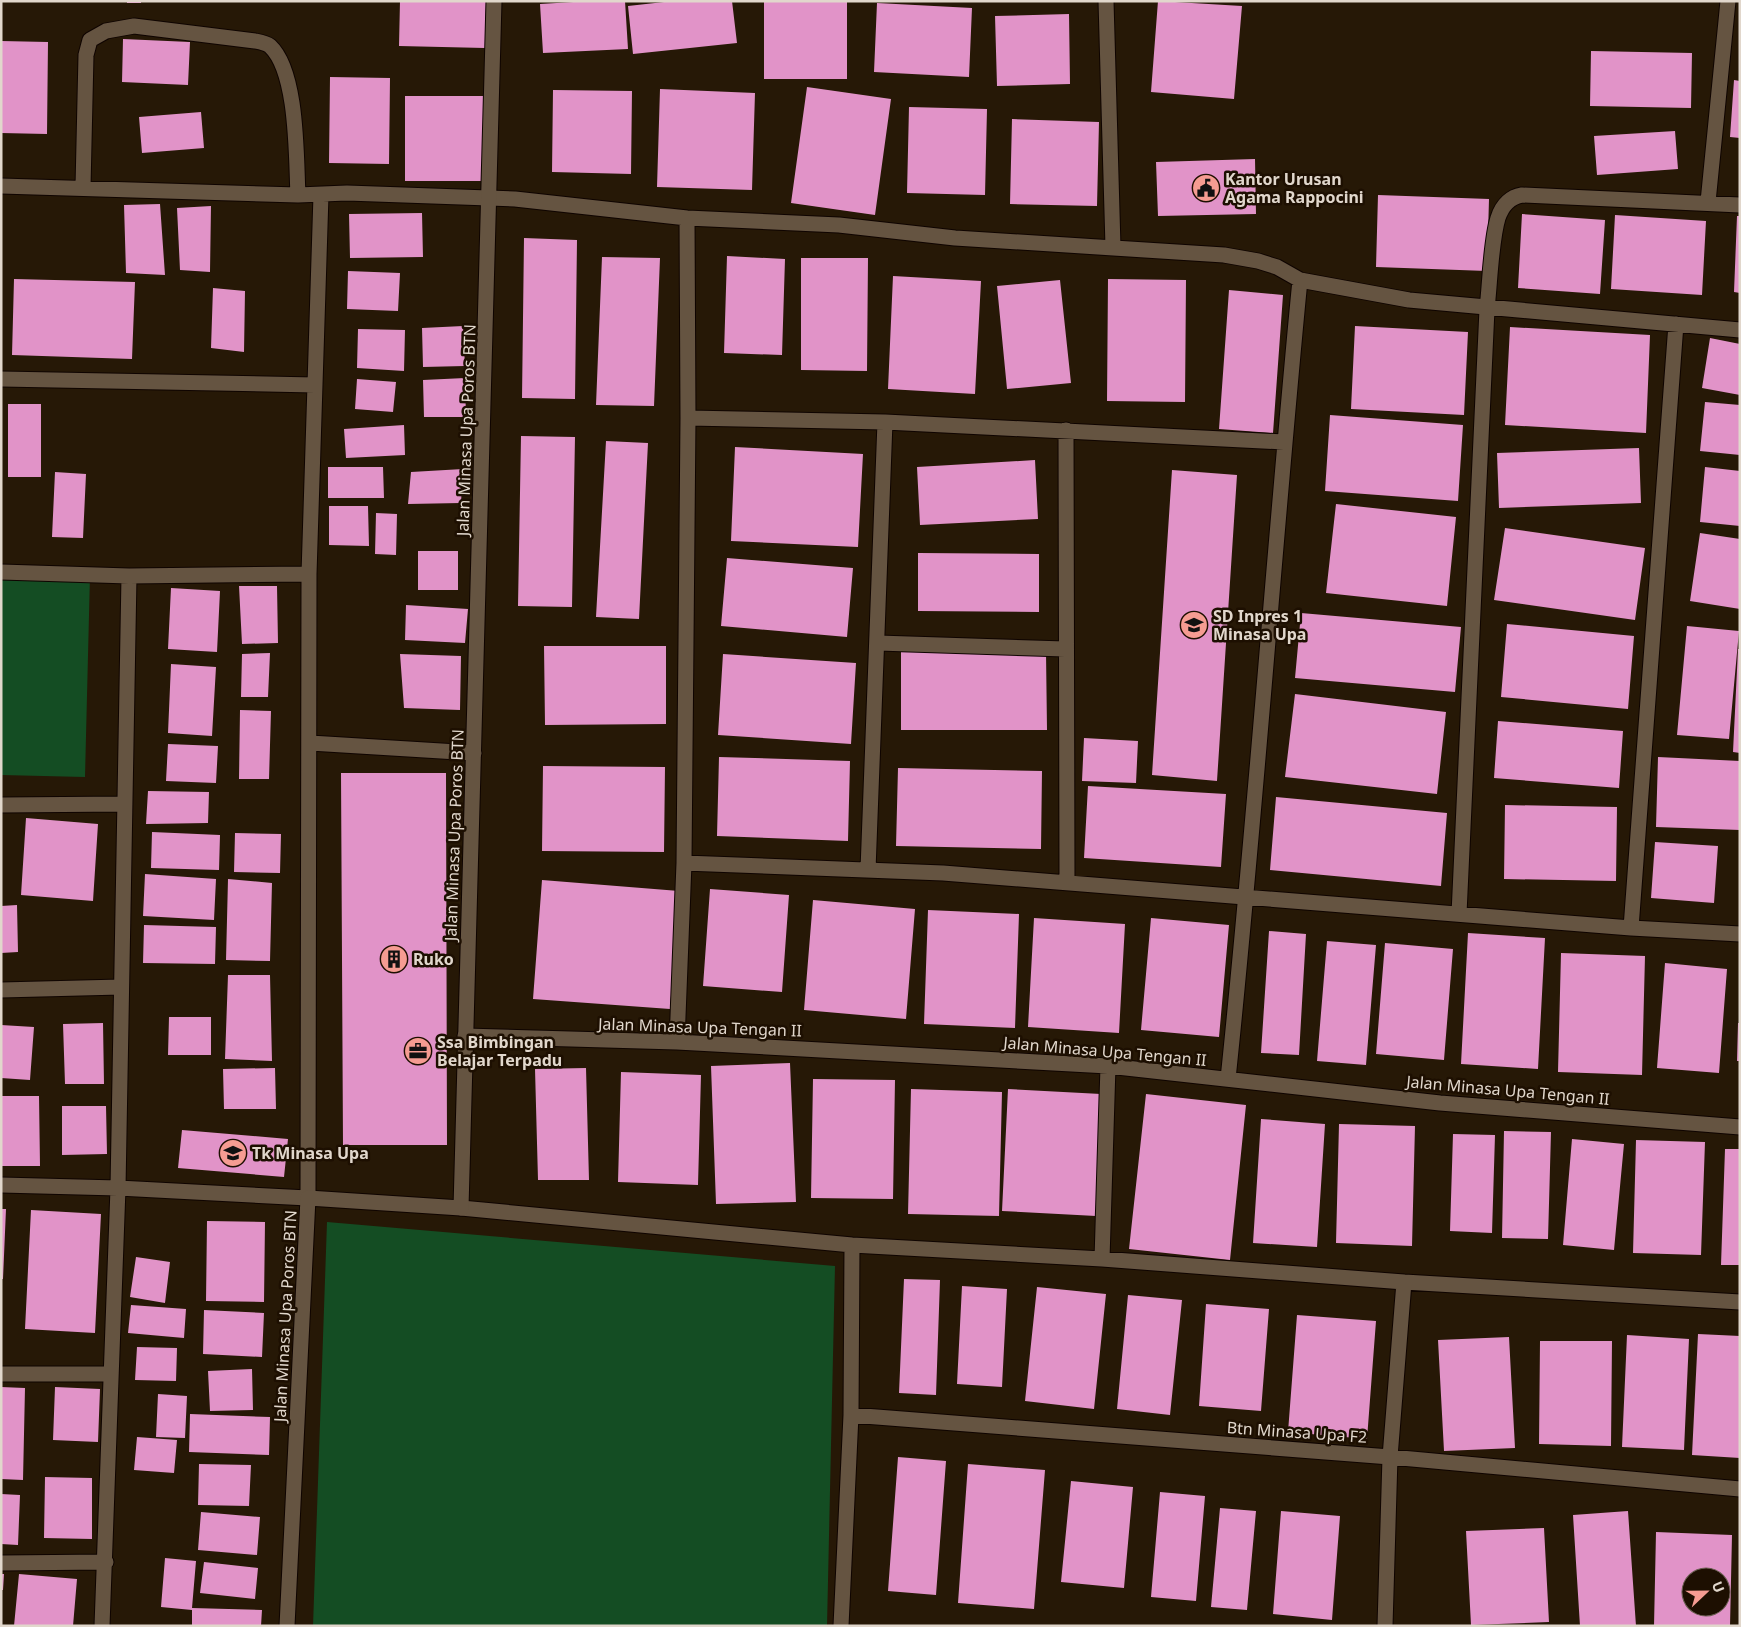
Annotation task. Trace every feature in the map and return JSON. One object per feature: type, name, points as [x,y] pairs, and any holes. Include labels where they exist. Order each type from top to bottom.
[{"type":"street","name":"Jalan Minasa Upa Poros BTN","points":[[287,1626],[308,1198],[461,1208],[494,1]]},
{"type":"street","points":[[1106,1],[1113,247]]},
{"type":"street","points":[[1708,202],[1728,1]]},
{"type":"street","points":[[83,187],[86,55],[88,44],[90,40],[106,31],[134,26],[255,41],[269,46],[278,58],[290,85],[298,195]]},
{"type":"street","points":[[1,186],[298,195],[347,193],[515,199],[687,218],[839,225],[955,238],[1233,256],[1277,267],[1300,280],[1409,300],[1487,309],[1740,330]]},
{"type":"street","points":[[1,1185],[118,1188],[308,1198],[309,574],[321,195]]},
{"type":"street","points":[[1459,914],[1487,309],[1498,219],[1508,201],[1514,197],[1708,202],[1740,205]]},
{"type":"street","points":[[677,1042],[684,862],[688,418],[687,218]]},
{"type":"street","points":[[1228,1079],[1247,897],[1284,442],[1300,280]]},
{"type":"street","points":[[1632,928],[1676,324]]},
{"type":"street","points":[[1,379],[315,386]]},
{"type":"street","points":[[688,418],[886,422],[1284,442]]},
{"type":"street","points":[[868,870],[886,422]]},
{"type":"street","points":[[1066,430],[1067,883]]},
{"type":"street","points":[[1,572],[130,576],[309,574]]},
{"type":"street","points":[[102,1626],[106,1562],[118,1188],[130,576]]},
{"type":"street","points":[[878,643],[1065,649]]},
{"type":"street","points":[[310,743],[474,752]]},
{"type":"street","points":[[1,805],[125,804]]},
{"type":"street","points":[[684,862],[868,870],[1067,883],[1632,928],[1740,934]]},
{"type":"street","points":[[1,990],[121,987]]},
{"type":"street","name":"Jalan Minasa Upa Tengan II","points":[[465,1036],[677,1042],[1108,1066],[1440,1103],[1740,1127]]},
{"type":"street","points":[[1102,1259],[1108,1066]]},
{"type":"street","points":[[461,1208],[852,1245],[1102,1259],[1404,1282],[1740,1302]]},
{"type":"street","points":[[845,1625],[852,1245]]},
{"type":"street","points":[[1385,1626],[1390,1457],[1404,1282]]},
{"type":"street","points":[[1,1374],[111,1374]]},
{"type":"street","name":"Btn Minasa Upa F2","points":[[850,1415],[1390,1457],[1740,1489]]},
{"type":"street","points":[[1,1563],[106,1562]]},
{"type":"green space","points":[[1,572],[90,575],[85,777],[1,775]]},
{"type":"green space","points":[[327,1222],[835,1266],[827,1626],[313,1626]]},
{"type":"building","points":[[127,1],[141,1],[141,3],[127,3]]},
{"type":"building","points":[[400,1],[486,1],[485,48],[399,46]]},
{"type":"building","points":[[625,1],[628,49],[543,53],[540,4]]},
{"type":"building","points":[[673,1],[732,1],[737,43],[633,54],[628,6]]},
{"type":"building","points":[[764,1],[847,1],[847,79],[764,79]]},
{"type":"building","points":[[1158,1],[1242,6],[1234,99],[1151,92]]},
{"type":"building","points":[[877,3],[972,8],[969,77],[874,72]]},
{"type":"building","points":[[1069,14],[1070,84],[997,86],[995,16]]},
{"type":"building","points":[[123,39],[190,42],[188,85],[122,82]]},
{"type":"building","points":[[1,41],[48,42],[47,134],[1,133]]},
{"type":"building","points":[[1591,51],[1692,53],[1691,108],[1590,106]]},
{"type":"building","points":[[330,77],[390,78],[389,164],[329,163]]},
{"type":"building","points":[[1734,80],[1740,81],[1740,138],[1730,137]]},
{"type":"building","points":[[807,87],[891,99],[875,215],[791,203]]},
{"type":"building","points":[[660,89],[755,93],[752,190],[657,187]]},
{"type":"building","points":[[553,90],[632,91],[631,174],[552,172]]},
{"type":"building","points":[[405,96],[485,96],[485,181],[405,181]]},
{"type":"building","points":[[909,107],[987,109],[985,195],[907,193]]},
{"type":"building","points":[[201,112],[204,148],[142,153],[139,117]]},
{"type":"building","points":[[1012,119],[1099,122],[1097,206],[1010,204]]},
{"type":"building","points":[[1675,131],[1678,169],[1597,175],[1594,136]]},
{"type":"building","name":"Kantor Urusan Agama Rappocini","points":[[1255,159],[1256,214],[1158,216],[1156,162]]},
{"type":"building","points":[[1378,195],[1489,199],[1487,271],[1376,267]]},
{"type":"building","points":[[160,204],[165,275],[126,273],[124,205]]},
{"type":"building","points":[[211,206],[210,272],[180,270],[177,208]]},
{"type":"building","points":[[422,213],[423,257],[350,258],[349,214]]},
{"type":"building","points":[[1522,214],[1605,220],[1600,294],[1518,288]]},
{"type":"building","points":[[1615,215],[1706,221],[1702,295],[1611,289]]},
{"type":"building","points":[[1737,216],[1740,216],[1740,293],[1734,292]]},
{"type":"building","points":[[524,238],[577,240],[575,399],[522,398]]},
{"type":"building","points":[[727,256],[785,259],[782,355],[724,353]]},
{"type":"building","points":[[602,257],[660,258],[654,406],[596,405]]},
{"type":"building","points":[[801,258],[868,258],[867,371],[801,370]]},
{"type":"building","points":[[348,271],[400,273],[398,311],[347,309]]},
{"type":"building","points":[[893,276],[981,281],[975,394],[888,389]]},
{"type":"building","points":[[14,279],[135,282],[132,359],[12,355]]},
{"type":"building","points":[[1108,279],[1186,280],[1185,402],[1107,401]]},
{"type":"building","points":[[1060,280],[1071,383],[1007,389],[997,286]]},
{"type":"building","points":[[213,288],[245,291],[244,352],[211,348]]},
{"type":"building","points":[[1229,290],[1283,295],[1273,433],[1219,429]]},
{"type":"building","points":[[463,326],[465,366],[423,367],[422,328]]},
{"type":"building","points":[[1355,326],[1468,332],[1464,415],[1351,409]]},
{"type":"building","points":[[1510,327],[1650,335],[1646,433],[1505,425]]},
{"type":"building","points":[[358,329],[405,330],[404,371],[357,368]]},
{"type":"building","points":[[1710,338],[1740,344],[1740,395],[1702,388]]},
{"type":"building","points":[[465,378],[466,417],[424,417],[423,380]]},
{"type":"building","points":[[357,379],[396,382],[393,412],[355,409]]},
{"type":"building","points":[[1705,402],[1740,405],[1740,455],[1700,451]]},
{"type":"building","points":[[8,404],[41,404],[41,477],[8,477]]},
{"type":"building","points":[[1330,415],[1463,425],[1458,501],[1325,491]]},
{"type":"building","points":[[404,425],[405,455],[346,458],[344,429]]},
{"type":"building","points":[[521,436],[575,437],[572,607],[518,606]]},
{"type":"building","points":[[606,441],[648,443],[639,619],[596,617]]},
{"type":"building","points":[[735,447],[863,454],[858,547],[731,541]]},
{"type":"building","points":[[1639,448],[1641,503],[1499,508],[1497,453]]},
{"type":"building","points":[[1035,460],[1038,519],[920,525],[917,467]]},
{"type":"building","points":[[328,467],[383,467],[384,498],[328,498]]},
{"type":"building","points":[[1705,467],[1740,471],[1740,526],[1700,522]]},
{"type":"building","points":[[463,469],[461,503],[408,504],[411,472]]},
{"type":"building","name":"SD Inpres 1 Minasa Upa","points":[[1172,470],[1237,475],[1217,781],[1152,775]]},
{"type":"building","points":[[55,472],[86,474],[83,538],[52,537]]},
{"type":"building","points":[[1336,504],[1456,517],[1447,606],[1326,593]]},
{"type":"building","points":[[329,506],[368,506],[369,546],[329,545]]},
{"type":"building","points":[[376,513],[397,514],[396,555],[375,554]]},
{"type":"building","points":[[1505,528],[1645,548],[1635,620],[1494,600]]},
{"type":"building","points":[[1700,533],[1740,539],[1740,609],[1690,601]]},
{"type":"building","points":[[418,551],[458,551],[458,590],[418,590]]},
{"type":"building","points":[[918,553],[1039,554],[1039,612],[918,611]]},
{"type":"building","points":[[727,558],[853,568],[847,637],[721,626]]},
{"type":"building","points":[[239,586],[277,586],[278,643],[242,644]]},
{"type":"building","points":[[171,588],[220,591],[217,652],[168,649]]},
{"type":"building","points":[[406,605],[468,609],[465,643],[405,640]]},
{"type":"building","points":[[1301,613],[1461,627],[1455,692],[1295,678]]},
{"type":"building","points":[[1507,624],[1634,636],[1628,709],[1501,697]]},
{"type":"building","points":[[1687,626],[1739,631],[1729,739],[1677,735]]},
{"type":"building","points":[[544,646],[666,646],[666,724],[545,725]]},
{"type":"building","points":[[1738,649],[1740,649],[1740,753],[1733,752]]},
{"type":"building","points":[[901,652],[1046,652],[1047,730],[901,730]]},
{"type":"building","points":[[270,653],[268,697],[241,697],[242,654]]},
{"type":"building","points":[[400,654],[461,656],[460,710],[404,708]]},
{"type":"building","points":[[723,654],[856,663],[851,744],[718,735]]},
{"type":"building","points":[[171,664],[216,667],[212,736],[168,733]]},
{"type":"building","points":[[1295,694],[1446,712],[1437,794],[1285,777]]},
{"type":"building","points":[[240,710],[271,711],[269,779],[239,779]]},
{"type":"building","points":[[1498,721],[1623,731],[1619,788],[1494,778]]},
{"type":"building","points":[[1084,738],[1138,741],[1136,783],[1082,781]]},
{"type":"building","points":[[168,744],[218,746],[216,783],[166,781]]},
{"type":"building","points":[[719,757],[850,761],[848,841],[717,836]]},
{"type":"building","points":[[1658,757],[1740,761],[1740,830],[1656,827]]},
{"type":"building","points":[[543,766],[665,767],[664,852],[542,851]]},
{"type":"building","points":[[898,768],[1042,771],[1041,849],[896,846]]},
{"type":"building","name":"Ruko","points":[[341,773],[446,773],[447,1145],[343,1145]]},
{"type":"building","points":[[1088,786],[1226,794],[1221,867],[1084,858]]},
{"type":"building","points":[[148,791],[209,792],[208,823],[146,824]]},
{"type":"building","points":[[1276,797],[1447,813],[1441,886],[1270,870]]},
{"type":"building","points":[[1505,805],[1617,807],[1616,881],[1504,879]]},
{"type":"building","points":[[26,818],[98,824],[93,901],[21,895]]},
{"type":"building","points":[[152,832],[220,835],[219,870],[151,868]]},
{"type":"building","points":[[235,833],[281,834],[280,873],[234,872]]},
{"type":"building","points":[[1655,842],[1718,846],[1714,903],[1651,898]]},
{"type":"building","points":[[145,874],[216,879],[214,920],[143,916]]},
{"type":"building","points":[[228,879],[272,883],[270,961],[226,960]]},
{"type":"building","points":[[542,880],[679,891],[670,1009],[533,999]]},
{"type":"building","points":[[710,889],[789,895],[782,992],[703,986]]},
{"type":"building","points":[[813,900],[915,909],[906,1019],[804,1010]]},
{"type":"building","points":[[17,905],[18,952],[1,953],[1,906]]},
{"type":"building","points":[[928,910],[1019,914],[1015,1028],[924,1024]]},
{"type":"building","points":[[1034,918],[1125,924],[1119,1033],[1028,1027]]},
{"type":"building","points":[[1151,918],[1229,925],[1219,1037],[1141,1030]]},
{"type":"building","points":[[144,925],[216,927],[215,964],[143,963]]},
{"type":"building","points":[[1269,931],[1306,934],[1299,1055],[1261,1053]]},
{"type":"building","points":[[1468,933],[1545,938],[1538,1069],[1461,1064]]},
{"type":"building","points":[[1327,941],[1376,945],[1366,1065],[1317,1061]]},
{"type":"building","points":[[1385,943],[1453,949],[1444,1060],[1376,1054]]},
{"type":"building","points":[[1561,953],[1645,956],[1642,1075],[1558,1072]]},
{"type":"building","points":[[1665,963],[1727,969],[1719,1073],[1657,1068]]},
{"type":"building","points":[[228,975],[270,975],[272,1061],[225,1059]]},
{"type":"building","points":[[169,1017],[211,1017],[211,1055],[168,1055]]},
{"type":"building","points":[[103,1023],[104,1084],[65,1084],[63,1024]]},
{"type":"building","points":[[1738,1023],[1740,1023],[1740,1061],[1737,1061]]},
{"type":"building","points":[[1,1025],[34,1027],[30,1080],[1,1078]]},
{"type":"building","points":[[790,1063],[796,1202],[716,1204],[711,1066]]},
{"type":"building","points":[[275,1068],[276,1109],[224,1109],[223,1069]]},
{"type":"building","points":[[586,1068],[589,1180],[538,1180],[535,1069]]},
{"type":"building","points":[[621,1072],[701,1075],[698,1185],[618,1182]]},
{"type":"building","points":[[813,1079],[895,1080],[893,1199],[811,1198]]},
{"type":"building","points":[[911,1089],[1002,1092],[999,1216],[908,1214]]},
{"type":"building","points":[[1008,1089],[1101,1094],[1096,1216],[1002,1211]]},
{"type":"building","points":[[1146,1094],[1246,1105],[1230,1260],[1129,1249]]},
{"type":"building","points":[[1,1096],[39,1096],[40,1166],[1,1166]]},
{"type":"building","points":[[62,1106],[106,1106],[107,1154],[62,1155]]},
{"type":"building","points":[[1261,1119],[1325,1124],[1317,1247],[1253,1243]]},
{"type":"building","points":[[1339,1124],[1415,1126],[1412,1246],[1336,1243]]},
{"type":"building","name":"Tk Minasa Upa","points":[[182,1130],[288,1139],[284,1177],[178,1168]]},
{"type":"building","points":[[1504,1131],[1551,1132],[1548,1239],[1502,1238]]},
{"type":"building","points":[[1453,1134],[1495,1135],[1492,1233],[1450,1231]]},
{"type":"building","points":[[1572,1139],[1624,1144],[1614,1250],[1563,1245]]},
{"type":"building","points":[[1636,1140],[1705,1142],[1701,1255],[1633,1253]]},
{"type":"building","points":[[1725,1149],[1740,1149],[1740,1265],[1721,1265]]},
{"type":"building","points":[[1,1209],[6,1209],[3,1279],[1,1279]]},
{"type":"building","points":[[31,1210],[101,1214],[95,1333],[25,1329]]},
{"type":"building","points":[[207,1221],[265,1222],[264,1302],[206,1301]]},
{"type":"building","points":[[136,1257],[170,1262],[165,1303],[130,1297]]},
{"type":"building","points":[[904,1279],[940,1280],[936,1395],[899,1393]]},
{"type":"building","points":[[962,1286],[1007,1289],[1002,1387],[957,1384]]},
{"type":"building","points":[[1037,1287],[1106,1294],[1094,1409],[1025,1401]]},
{"type":"building","points":[[1128,1295],[1182,1300],[1170,1415],[1117,1409]]},
{"type":"building","points":[[1206,1304],[1269,1309],[1261,1411],[1199,1406]]},
{"type":"building","points":[[131,1305],[186,1309],[184,1338],[128,1333]]},
{"type":"building","points":[[204,1310],[264,1313],[262,1357],[203,1354]]},
{"type":"building","points":[[1297,1315],[1376,1321],[1367,1439],[1288,1432]]},
{"type":"building","points":[[1698,1334],[1740,1336],[1740,1458],[1692,1455]]},
{"type":"building","points":[[1627,1335],[1689,1339],[1684,1450],[1622,1447]]},
{"type":"building","points":[[1509,1337],[1515,1448],[1444,1451],[1438,1340]]},
{"type":"building","points":[[1540,1341],[1612,1341],[1611,1446],[1539,1444]]},
{"type":"building","points":[[137,1347],[177,1348],[176,1381],[135,1380]]},
{"type":"building","points":[[252,1369],[253,1410],[210,1411],[208,1371]]},
{"type":"building","points":[[1,1387],[25,1388],[23,1480],[1,1479]]},
{"type":"building","points":[[55,1387],[100,1389],[98,1442],[53,1440]]},
{"type":"building","points":[[158,1394],[187,1396],[185,1438],[156,1437]]},
{"type":"building","points":[[190,1414],[270,1417],[269,1455],[189,1452]]},
{"type":"building","points":[[137,1437],[177,1440],[174,1473],[134,1470]]},
{"type":"building","points":[[898,1457],[946,1461],[936,1595],[888,1591]]},
{"type":"building","points":[[199,1464],[251,1465],[249,1506],[198,1505]]},
{"type":"building","points":[[968,1464],[1045,1470],[1034,1609],[958,1603]]},
{"type":"building","points":[[45,1477],[92,1478],[92,1539],[44,1538]]},
{"type":"building","points":[[1071,1481],[1133,1487],[1124,1588],[1061,1582]]},
{"type":"building","points":[[1160,1492],[1205,1496],[1196,1601],[1151,1597]]},
{"type":"building","points":[[1,1494],[20,1495],[18,1545],[1,1544]]},
{"type":"building","points":[[1220,1508],[1256,1511],[1247,1610],[1211,1607]]},
{"type":"building","points":[[1281,1511],[1340,1516],[1332,1620],[1273,1614]]},
{"type":"building","points":[[1628,1511],[1636,1626],[1580,1626],[1573,1515]]},
{"type":"building","points":[[201,1512],[260,1517],[257,1555],[198,1550]]},
{"type":"building","points":[[1544,1528],[1549,1622],[1471,1625],[1466,1531]]},
{"type":"building","points":[[1656,1532],[1732,1535],[1731,1580],[1731,1567],[1681,1567],[1681,1617],[1730,1617],[1730,1626],[1654,1626]]},
{"type":"building","points":[[165,1558],[196,1561],[192,1608],[262,1610],[261,1626],[192,1626],[192,1610],[161,1607]]},
{"type":"building","points":[[204,1562],[258,1568],[255,1599],[200,1593]]},
{"type":"building","points":[[1,1574],[4,1574],[3,1590],[1,1590]]},
{"type":"building","points":[[19,1574],[77,1579],[73,1626],[14,1626]]},
{"type":"place","name":"Kantor Urusan Agama Rappocini","points":[[1206,188]]},
{"type":"place","name":"SD Inpres 1 Minasa Upa","points":[[1194,625]]},
{"type":"place","name":"Ruko","points":[[394,959]]},
{"type":"place","name":"Ssa Bimbingan Belajar Terpadu","points":[[418,1051]]},
{"type":"place","name":"Tk Minasa Upa","points":[[233,1153]]}]
